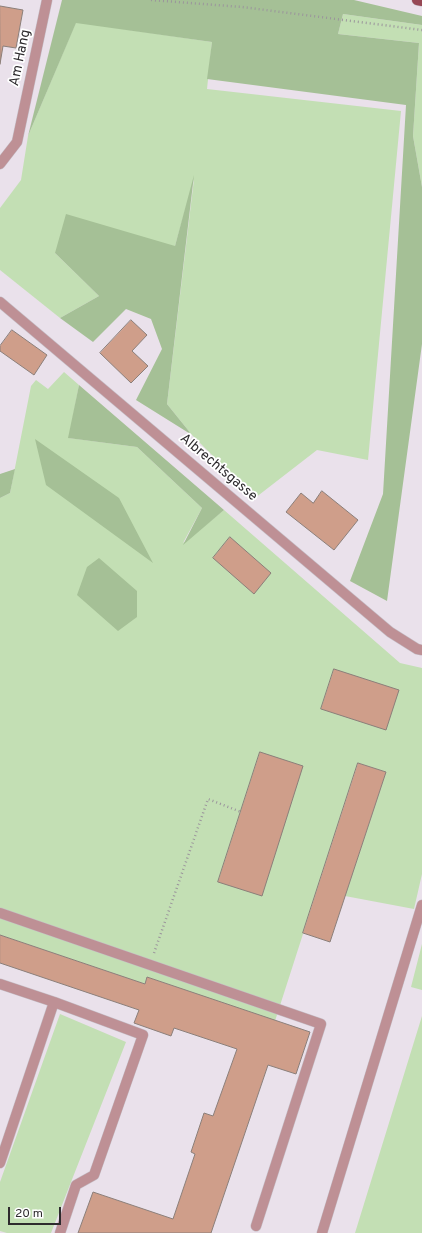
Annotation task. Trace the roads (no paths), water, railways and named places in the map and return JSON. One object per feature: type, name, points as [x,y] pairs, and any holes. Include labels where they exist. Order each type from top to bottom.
[{"type":"main road","points":[[417,0],[422,1]]},
{"type":"street","name":"Am Hang","points":[[0,164],[18,142],[47,0]]},
{"type":"street","name":"Albrechtsgasse","points":[[0,302],[390,632],[417,649],[422,650]]},
{"type":"street","points":[[322,1233],[422,906]]},
{"type":"street","points":[[0,913],[321,1024],[256,1226]]},
{"type":"street","points":[[0,984],[143,1035],[94,1175],[76,1185],[60,1233]]},
{"type":"street","points":[[0,1163],[54,1002]]}]
